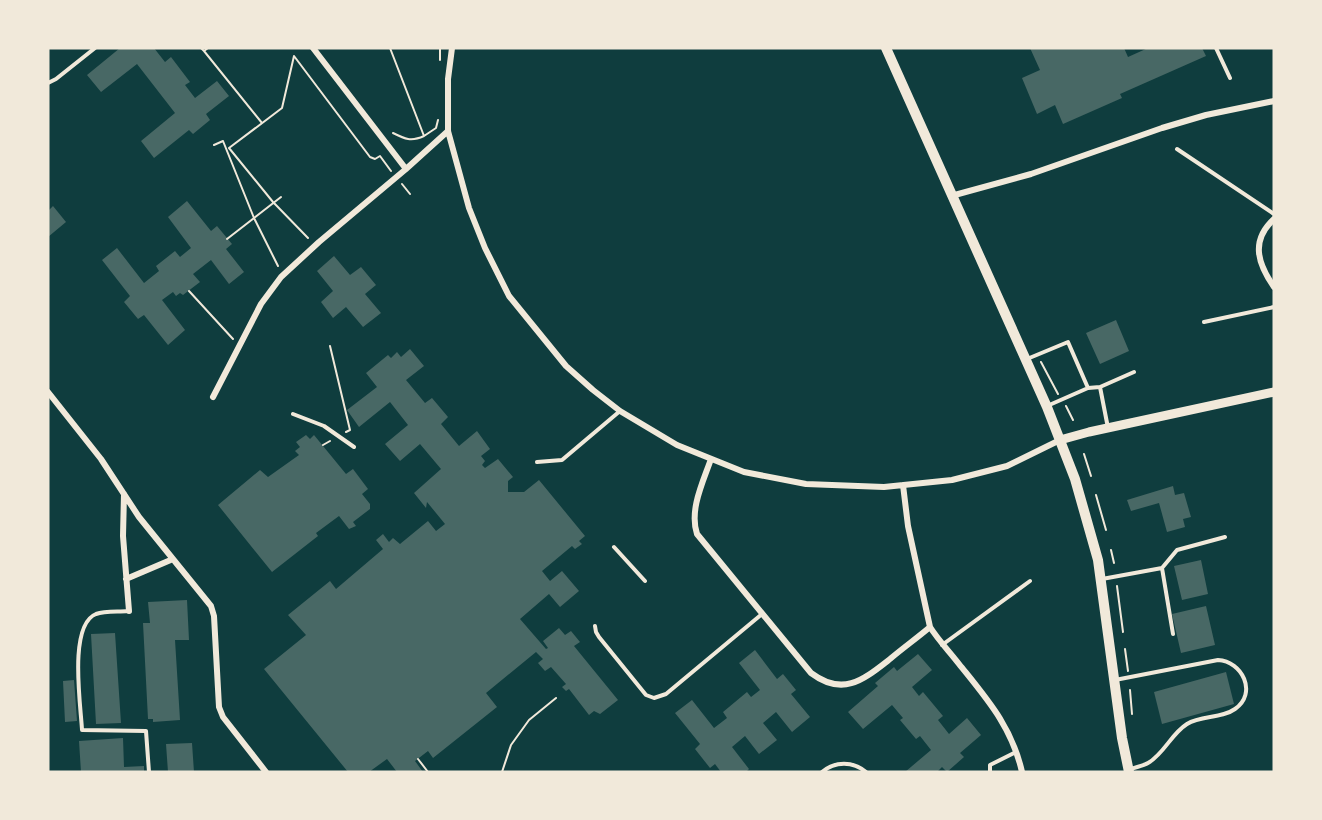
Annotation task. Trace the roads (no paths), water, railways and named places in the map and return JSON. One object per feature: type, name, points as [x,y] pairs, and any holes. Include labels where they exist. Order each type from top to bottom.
[{"type":"main road","points":[[886,48],[1047,407],[1088,519],[1101,579],[1122,738],[1129,771]]},
{"type":"street","points":[[313,48],[406,170]]},
{"type":"street","points":[[452,48],[448,79],[447,131],[469,207],[485,248],[509,296],[566,366],[593,390],[620,411],[677,445],[744,472],[806,484],[884,487],[952,480],[1007,466],[1060,440],[1274,392]]},
{"type":"street","points":[[951,196],[1031,174],[1206,115],[1274,101]]},
{"type":"street","points":[[213,397],[270,289],[316,244],[406,170],[447,131]]},
{"type":"street","points":[[1274,219],[1263,232],[1259,252],[1264,273],[1274,288]]},
{"type":"street","points":[[48,392],[101,459],[139,517],[211,606],[214,616],[218,700],[223,717],[266,772]]},
{"type":"street","points":[[711,459],[693,514],[694,524],[700,538],[811,673],[820,680],[842,686],[862,680],[930,627]]},
{"type":"street","points":[[903,485],[908,526],[930,627],[998,713],[1017,752],[1022,772]]},
{"type":"street","points":[[124,494],[123,536],[129,610]]},
{"type":"street","points":[[126,579],[173,559]]},
{"type":"lane","points":[[48,83],[95,48]]},
{"type":"lane","points":[[1216,48],[1230,78]]},
{"type":"lane","points":[[1177,149],[1274,214]]},
{"type":"lane","points":[[1204,322],[1274,307]]},
{"type":"lane","points":[[1026,359],[1068,342],[1088,388]]},
{"type":"lane","points":[[1047,407],[1088,388],[1100,387],[1134,372]]},
{"type":"lane","points":[[1100,387],[1108,428]]},
{"type":"lane","points":[[537,462],[562,460],[620,411]]},
{"type":"lane","points":[[293,414],[324,426],[354,447]]},
{"type":"lane","points":[[1101,579],[1162,568],[1177,550],[1225,537]]},
{"type":"lane","points":[[615,547],[645,581]]},
{"type":"lane","points":[[1162,568],[1173,634]]},
{"type":"lane","points":[[942,645],[1030,581]]},
{"type":"lane","points":[[129,610],[96,614],[84,625],[77,676],[82,730],[146,731],[149,772]]},
{"type":"lane","points":[[595,626],[599,637],[646,695],[654,698],[666,694],[763,613]]},
{"type":"lane","points":[[1114,680],[1218,660],[1234,665],[1242,673],[1245,683],[1246,692],[1243,702],[1237,708],[1228,713],[1189,722],[1155,758],[1129,771]]},
{"type":"lane","points":[[990,772],[990,765],[1017,752]]},
{"type":"lane","points":[[822,772],[835,764],[845,763],[866,772]]}]
